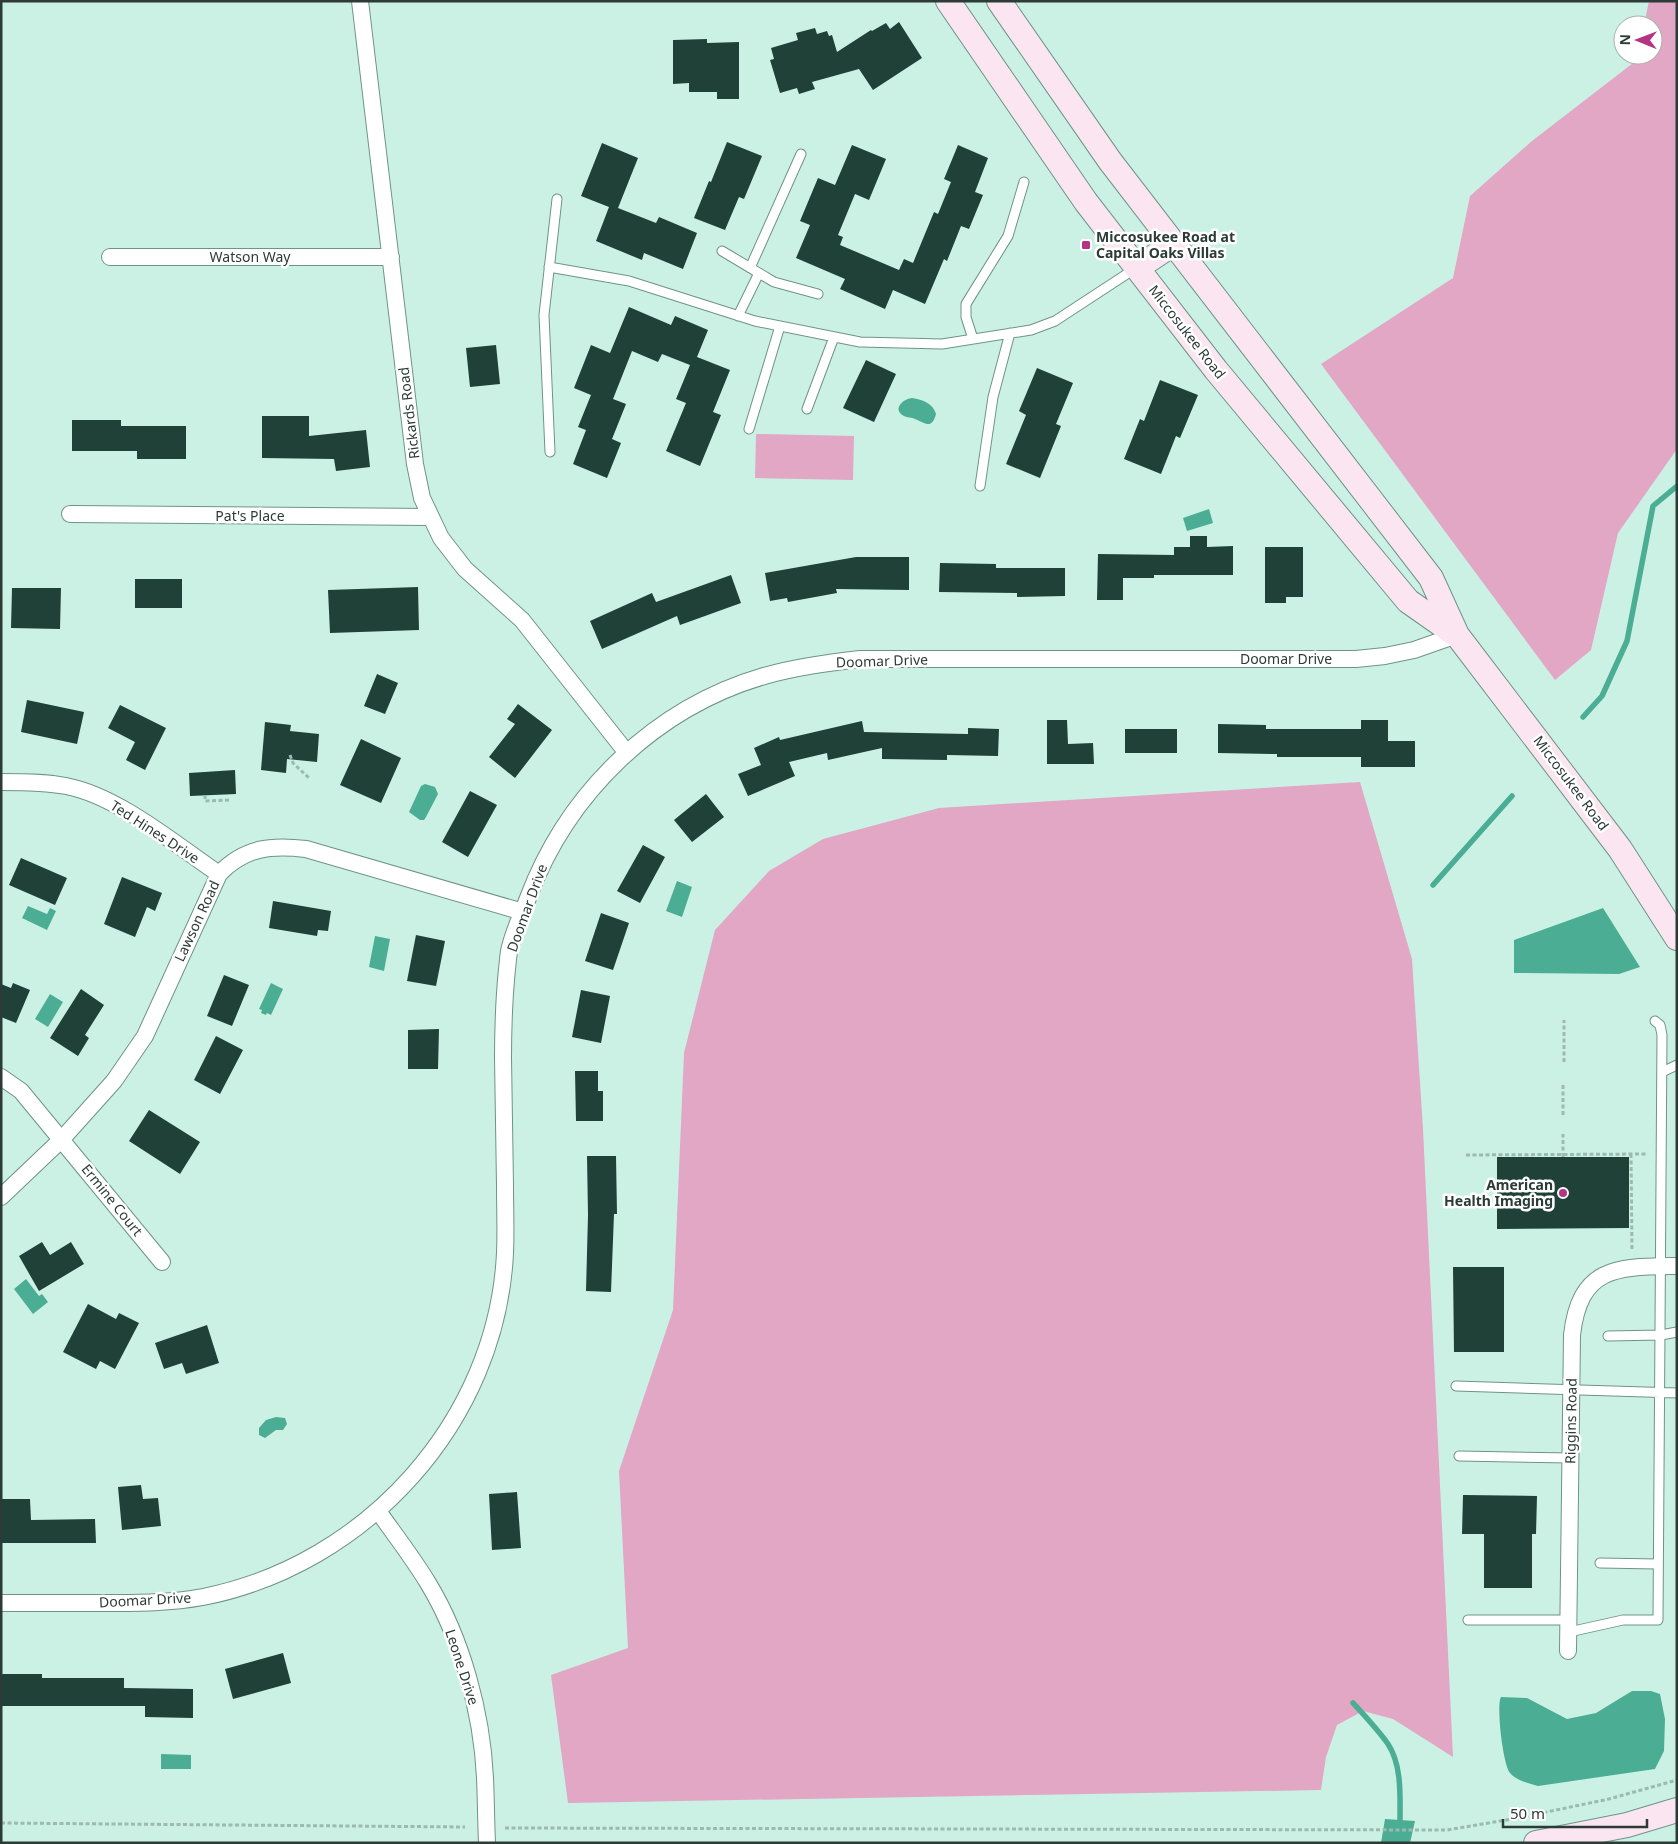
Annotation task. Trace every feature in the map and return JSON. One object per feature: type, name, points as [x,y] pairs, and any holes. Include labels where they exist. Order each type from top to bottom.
[{"type":"street","name":"Rickards Road","points":[[360,1],[415,464],[422,498],[441,538],[465,569],[522,620],[627,753]]},
{"type":"street","name":"Miccosukee Road","points":[[948,1],[1086,202],[1216,370],[1408,600],[1456,634]]},
{"type":"street","name":"Miccosukee Road","points":[[999,1],[1110,160],[1172,244],[1431,578],[1456,634],[1620,849],[1677,938]]},
{"type":"street","points":[[1137,268],[1172,244]]},
{"type":"street","name":"Watson Way","points":[[110,257],[391,256]]},
{"type":"street","name":"Pat's Place","points":[[70,514],[430,518]]},
{"type":"street","name":"Doomar Drive","points":[[1,1603],[170,1602],[202,1597],[243,1587],[288,1570],[314,1557],[339,1541],[378,1511],[419,1471],[457,1415],[476,1377],[491,1335],[500,1296],[505,1253],[503,1008],[510,947],[539,870],[567,821],[595,784],[656,728],[708,698],[762,677],[807,666],[860,659],[1356,659],[1414,650],[1456,634]]},
{"type":"street","name":"Ted Hines Drive","points":[[1,782],[35,782],[66,786],[89,792],[123,809],[219,874]]},
{"type":"street","name":"Lawson Road","points":[[1,1197],[62,1139],[114,1081],[145,1036],[219,874],[229,864],[242,856],[260,849],[281,846],[306,849],[523,912]]},
{"type":"street","name":"Ermine Court","points":[[1,1077],[21,1091],[162,1262]]},
{"type":"street","name":"Riggins Road","points":[[1568,1651],[1572,1335],[1574,1318],[1579,1302],[1589,1287],[1602,1276],[1615,1270],[1633,1267],[1669,1266]]},
{"type":"street","name":"Leone Drive","points":[[378,1511],[428,1582],[445,1614],[461,1658],[473,1698],[482,1740],[487,1843]]},
{"type":"street","points":[[1536,1843],[1627,1825],[1677,1810]]},
{"type":"lane","points":[[750,268],[801,154]]},
{"type":"lane","points":[[974,339],[966,317],[966,304],[1008,236],[1024,182]]},
{"type":"lane","points":[[550,452],[544,315],[556,199]]},
{"type":"lane","points":[[722,251],[774,282],[818,294]]},
{"type":"lane","points":[[549,267],[629,281],[738,316],[834,337],[860,342],[942,344],[1031,330],[1055,321],[1137,268]]},
{"type":"lane","points":[[738,316],[759,273]]},
{"type":"lane","points":[[749,428],[780,326]]},
{"type":"lane","points":[[980,486],[993,397],[1010,333]]},
{"type":"lane","points":[[807,409],[834,337]]},
{"type":"lane","points":[[1468,1620],[1569,1626],[1623,1620],[1658,1620],[1661,1335],[1669,1266],[1662,1035],[1660,1025],[1656,1021]]},
{"type":"lane","points":[[1662,1072],[1677,1065]]},
{"type":"lane","points":[[1608,1336],[1661,1335],[1677,1332]]},
{"type":"lane","points":[[1456,1386],[1677,1392]]},
{"type":"lane","points":[[1459,1456],[1571,1458]]},
{"type":"lane","points":[[1600,1563],[1658,1564]]},
{"type":"path","points":[[290,755],[294,763],[309,778]]},
{"type":"path","points":[[205,795],[205,801],[230,800]]},
{"type":"path","points":[[1564,1020],[1564,1062]]},
{"type":"path","points":[[1563,1115],[1564,1084]]},
{"type":"path","points":[[1563,1134],[1563,1156]]},
{"type":"path","points":[[1632,1154],[1632,1251]]},
{"type":"path","points":[[1466,1155],[1563,1156],[1650,1154]]},
{"type":"path","points":[[506,1828],[1447,1830],[1518,1818],[1609,1799],[1677,1780]]},
{"type":"path","points":[[1,1823],[465,1827]]},
{"type":"shaded area","points":[[1649,1],[1677,1],[1677,449],[1618,533],[1591,650],[1555,680],[1321,364],[1453,278],[1470,196],[1532,141],[1631,65],[1663,65],[1663,15],[1646,15]]},
{"type":"shaded area","points":[[912,398],[924,401],[933,407],[936,414],[930,424],[900,414],[900,405],[905,400]]},
{"type":"shaded area","points":[[756,434],[854,436],[853,480],[755,478]]},
{"type":"shaded area","points":[[1209,509],[1213,523],[1187,531],[1183,518]]},
{"type":"shaded area","points":[[1360,782],[1412,959],[1423,1129],[1453,1757],[1393,1719],[1363,1711],[1337,1725],[1326,1757],[1321,1790],[568,1803],[551,1675],[628,1648],[619,1471],[673,1310],[684,1053],[715,930],[769,871],[823,839],[939,808]]},
{"type":"shaded area","points":[[425,784],[435,787],[438,794],[424,820],[420,820],[409,812],[421,786]]},
{"type":"shaded area","points":[[677,881],[692,887],[682,917],[666,911]]},
{"type":"shaded area","points":[[28,906],[47,914],[50,908],[56,911],[47,930],[22,918]]},
{"type":"shaded area","points":[[1603,908],[1640,967],[1619,974],[1514,973],[1514,940]]},
{"type":"shaded area","points":[[375,936],[390,939],[384,971],[369,967]]},
{"type":"shaded area","points":[[271,983],[283,989],[271,1015],[267,1013],[266,1015],[261,1013],[262,1010],[259,1009]]},
{"type":"shaded area","points":[[50,994],[63,1002],[48,1027],[35,1019]]},
{"type":"shaded area","points":[[26,1279],[39,1296],[42,1294],[48,1302],[33,1314],[14,1289]]},
{"type":"shaded area","points":[[276,1417],[285,1418],[287,1424],[283,1430],[276,1430],[265,1438],[259,1435],[259,1428],[266,1420]]},
{"type":"shaded area","points":[[1632,1691],[1651,1691],[1660,1694],[1665,1719],[1664,1751],[1655,1769],[1538,1786],[1519,1780],[1510,1773],[1507,1768],[1501,1735],[1499,1711],[1501,1697],[1527,1698],[1567,1719],[1596,1713]]},
{"type":"shaded area","points":[[161,1754],[191,1755],[191,1769],[161,1769]]},
{"type":"shaded area","points":[[1385,1819],[1415,1821],[1410,1843],[1381,1843]]},
{"type":"building","points":[[899,22],[922,58],[873,90],[859,69],[812,82],[815,89],[799,94],[797,88],[780,93],[770,60],[774,59],[771,48],[798,40],[796,33],[815,28],[817,34],[827,31],[829,36],[832,35],[837,52],[871,30],[886,23],[890,29]]},
{"type":"building","points":[[707,39],[707,43],[739,42],[739,99],[717,99],[717,92],[689,92],[689,83],[673,84],[673,40]]},
{"type":"building","points":[[727,142],[762,156],[744,199],[739,197],[725,230],[694,218]]},
{"type":"building","points":[[602,143],[638,158],[618,208],[656,223],[659,217],[697,233],[683,269],[644,253],[642,260],[596,241],[609,207],[581,196]]},
{"type":"building","points":[[852,145],[886,159],[869,200],[855,194],[838,235],[843,237],[840,245],[899,270],[904,259],[913,263],[934,212],[938,214],[951,182],[944,179],[958,145],[988,158],[975,192],[983,195],[969,229],[961,226],[947,261],[944,259],[925,304],[893,290],[885,309],[840,289],[845,279],[796,258],[810,225],[800,221],[818,178],[835,185]]},
{"type":"building","points":[[629,307],[671,325],[675,316],[708,330],[697,357],[730,370],[713,412],[721,415],[700,466],[666,451],[686,403],[676,399],[690,365],[662,354],[658,362],[632,351],[613,399],[626,404],[612,439],[621,443],[607,478],[573,464],[586,430],[578,427],[591,395],[574,388],[591,345],[610,353]]},
{"type":"building","points":[[496,345],[500,384],[470,387],[466,348]]},
{"type":"building","points":[[866,360],[896,374],[874,422],[843,408]]},
{"type":"building","points":[[1037,368],[1073,383],[1056,424],[1061,426],[1040,478],[1006,464],[1026,415],[1019,411]]},
{"type":"building","points":[[1160,380],[1198,395],[1180,438],[1176,436],[1161,474],[1124,459],[1140,419],[1144,421]]},
{"type":"building","points":[[262,416],[309,416],[309,436],[366,430],[370,467],[336,471],[334,459],[262,458]]},
{"type":"building","points":[[72,420],[121,420],[121,426],[186,426],[186,459],[137,459],[137,451],[72,451]]},
{"type":"building","points":[[1190,536],[1207,536],[1207,547],[1233,546],[1233,575],[1154,575],[1154,578],[1123,578],[1123,600],[1097,600],[1098,554],[1174,555],[1174,547],[1190,547]]},
{"type":"building","points":[[1265,547],[1303,547],[1303,597],[1286,597],[1286,603],[1265,603]]},
{"type":"building","points":[[856,557],[909,557],[909,590],[836,589],[837,593],[788,602],[787,598],[770,601],[765,573]]},
{"type":"building","points":[[940,563],[996,564],[996,568],[1065,568],[1065,596],[1017,597],[1017,593],[939,592]]},
{"type":"building","points":[[731,575],[741,603],[680,625],[677,616],[602,649],[590,621],[652,593],[656,602]]},
{"type":"building","points":[[135,579],[182,579],[182,608],[135,608]]},
{"type":"building","points":[[418,587],[419,630],[330,633],[328,590]]},
{"type":"building","points":[[12,588],[61,588],[60,629],[11,628]]},
{"type":"building","points":[[377,674],[398,683],[385,714],[364,706]]},
{"type":"building","points":[[27,700],[84,712],[77,744],[21,732]]},
{"type":"building","points":[[518,704],[552,730],[515,778],[489,757],[515,724],[507,719]]},
{"type":"building","points":[[120,705],[166,728],[145,770],[126,760],[135,742],[108,728]]},
{"type":"building","points":[[1047,720],[1067,720],[1068,744],[1093,743],[1094,764],[1047,764]]},
{"type":"building","points":[[1361,720],[1388,720],[1388,741],[1415,741],[1415,767],[1361,767],[1361,757],[1277,757],[1277,754],[1218,753],[1218,724],[1266,725],[1266,729],[1361,729]]},
{"type":"building","points":[[862,721],[864,732],[968,734],[968,728],[999,729],[998,756],[947,755],[947,760],[882,759],[882,748],[828,760],[827,753],[789,762],[795,776],[748,796],[738,774],[761,765],[754,748],[779,737],[780,740]]},
{"type":"building","points":[[265,722],[291,725],[290,731],[319,734],[317,762],[287,759],[286,773],[261,770]]},
{"type":"building","points":[[1125,729],[1177,729],[1177,753],[1125,753]]},
{"type":"building","points":[[361,739],[401,758],[381,803],[340,785]]},
{"type":"building","points":[[235,770],[236,794],[190,796],[189,773]]},
{"type":"building","points":[[470,791],[497,805],[468,857],[442,842]]},
{"type":"building","points":[[706,794],[724,817],[692,842],[674,820]]},
{"type":"building","points":[[643,845],[665,857],[640,903],[617,891]]},
{"type":"building","points":[[21,858],[67,878],[55,905],[9,885]]},
{"type":"building","points":[[122,877],[162,893],[155,911],[147,907],[135,937],[104,924]]},
{"type":"building","points":[[273,901],[331,911],[328,931],[318,930],[317,936],[269,928]]},
{"type":"building","points":[[601,913],[629,923],[613,970],[585,961]]},
{"type":"building","points":[[416,935],[445,941],[436,986],[407,981]]},
{"type":"building","points":[[224,975],[249,985],[232,1026],[207,1016]]},
{"type":"building","points":[[13,983],[30,990],[16,1023],[1,1017],[1,984],[11,988]]},
{"type":"building","points":[[81,989],[104,1005],[85,1035],[89,1038],[78,1056],[50,1038]]},
{"type":"building","points":[[581,990],[610,996],[601,1043],[572,1037]]},
{"type":"building","points":[[439,1029],[438,1069],[408,1069],[408,1030]]},
{"type":"building","points":[[216,1036],[243,1050],[220,1094],[194,1080]]},
{"type":"building","points":[[575,1071],[598,1071],[598,1091],[603,1091],[603,1121],[576,1121]]},
{"type":"building","points":[[149,1110],[200,1142],[180,1174],[129,1141]]},
{"type":"building","points":[[587,1156],[616,1156],[617,1214],[614,1214],[611,1292],[586,1291]]},
{"type":"building","name":"American Health Imaging","points":[[1497,1157],[1629,1157],[1629,1228],[1497,1229]]},
{"type":"building","points":[[42,1242],[50,1255],[71,1242],[84,1264],[39,1291],[19,1256]]},
{"type":"building","points":[[1453,1267],[1504,1267],[1504,1352],[1454,1352]]},
{"type":"building","points":[[88,1304],[116,1319],[119,1313],[139,1323],[115,1369],[100,1361],[96,1369],[63,1352]]},
{"type":"building","points":[[207,1325],[219,1363],[186,1374],[182,1363],[164,1369],[155,1343]]},
{"type":"building","points":[[141,1485],[143,1499],[158,1498],[161,1526],[122,1530],[118,1487]]},
{"type":"building","points":[[517,1492],[521,1548],[492,1550],[489,1494]]},
{"type":"building","points":[[1463,1495],[1537,1496],[1536,1534],[1532,1534],[1532,1588],[1484,1588],[1484,1534],[1462,1534]]},
{"type":"building","points":[[1,1499],[30,1499],[31,1520],[95,1519],[96,1543],[1,1543]]},
{"type":"building","points":[[283,1653],[291,1683],[233,1699],[225,1669]]},
{"type":"building","points":[[1,1674],[42,1674],[42,1678],[124,1678],[124,1688],[193,1689],[193,1718],[145,1717],[145,1706],[1,1706]]},
{"type":"waterway","points":[[1583,717],[1602,696],[1627,641],[1653,506],[1677,486]]},
{"type":"waterway","points":[[1433,885],[1512,796]]},
{"type":"waterway","points":[[1353,1703],[1393,1752],[1398,1771],[1400,1820]]},
{"type":"place","name":"Miccosukee Road at Capital Oaks Villas","points":[[1086,245]]},
{"type":"place","name":"American Health Imaging","points":[[1563,1193]]}]
